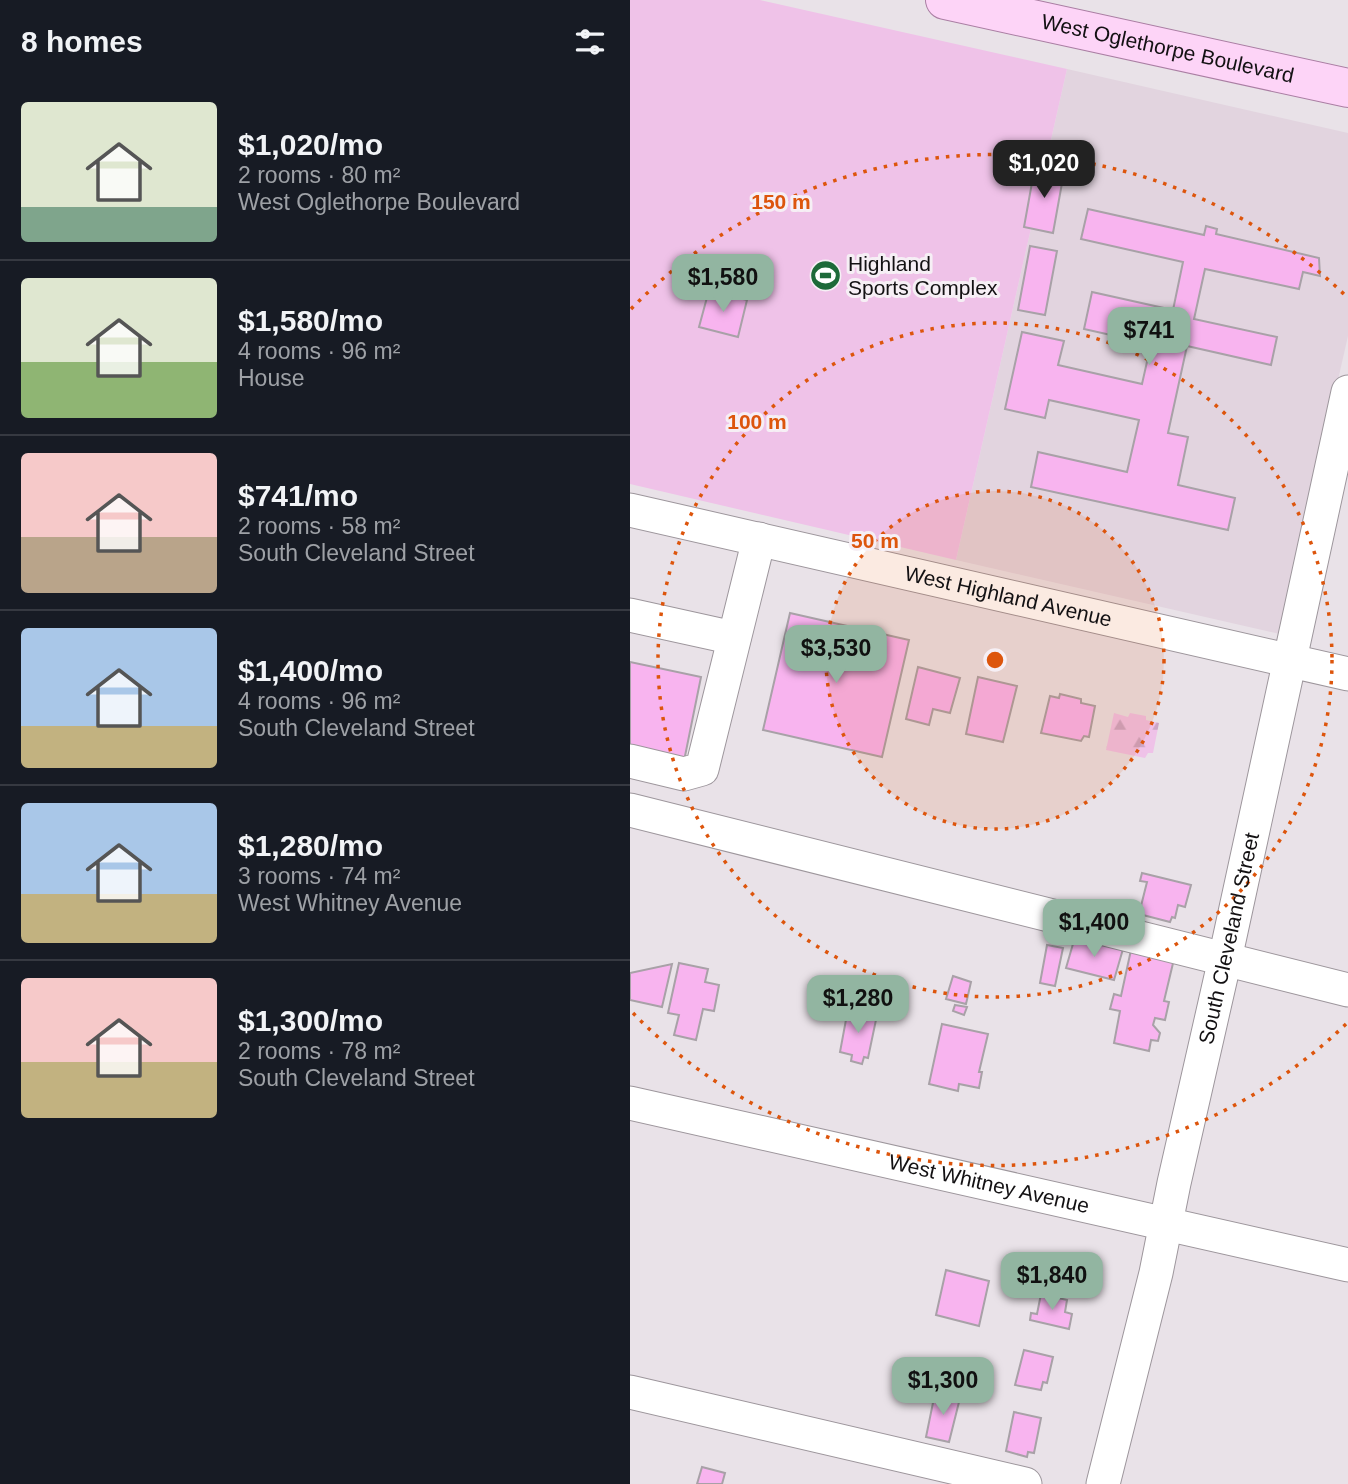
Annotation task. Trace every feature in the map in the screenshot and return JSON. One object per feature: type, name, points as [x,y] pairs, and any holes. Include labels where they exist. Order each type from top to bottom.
[{"type":"main road","name":"West Oglethorpe Boulevard","points":[[946,0],[1035,10],[1348,88]]},
{"type":"street","name":"South Cleveland Street","points":[[1103,1484],[1166,1225],[1348,393]]},
{"type":"street","name":"West Highland Avenue","points":[[630,510],[1348,674]]},
{"type":"street","points":[[630,761],[684,774],[702,768],[759,539]]},
{"type":"street","points":[[630,615],[734,638]]},
{"type":"street","points":[[630,810],[1348,990]]},
{"type":"street","name":"West Whitney Avenue","points":[[630,1103],[1348,1265]]},
{"type":"street","points":[[630,1392],[1025,1484]]},
{"type":"shaded area","points":[[1067,69],[1348,133],[1348,336],[1280,634],[956,560]]},
{"type":"green space","name":"Highland Sports Complex","points":[[630,0],[760,0],[1067,69],[956,560],[630,484]]},
{"type":"green space","points":[[1114,713],[1128,717],[1130,713],[1146,716],[1146,720],[1159,723],[1153,753],[1148,753],[1145,758],[1106,750]]},
{"type":"building","points":[[1035,166],[1064,172],[1053,233],[1024,227]]},
{"type":"building","points":[[1088,209],[1204,235],[1206,226],[1217,229],[1216,234],[1319,258],[1320,276],[1303,272],[1299,289],[1205,269],[1194,319],[1277,337],[1271,365],[1187,346],[1168,433],[1188,437],[1178,485],[1235,498],[1228,530],[1031,487],[1038,452],[1127,472],[1139,420],[1049,400],[1045,418],[1005,409],[1022,332],[1064,341],[1058,365],[1142,384],[1151,344],[1084,329],[1092,292],[1173,310],[1183,262],[1081,239]]},
{"type":"building","points":[[1030,246],[1057,251],[1045,315],[1018,310]]},
{"type":"building","points":[[709,290],[747,300],[738,337],[699,327]]},
{"type":"building","points":[[790,613],[909,640],[882,757],[763,730]]},
{"type":"building","points":[[630,662],[701,677],[684,761],[630,749]]},
{"type":"building","points":[[918,667],[960,678],[950,713],[933,709],[929,725],[906,719]]},
{"type":"building","points":[[978,677],[1017,686],[1003,742],[966,734]]},
{"type":"building","points":[[1060,694],[1095,706],[1089,737],[1084,736],[1081,741],[1041,733],[1050,696],[1059,698]]},
{"type":"building","points":[[1142,873],[1191,885],[1185,907],[1178,905],[1175,918],[1172,917],[1170,922],[1139,914],[1147,882],[1140,881]]},
{"type":"building","points":[[1075,937],[1123,949],[1114,980],[1066,968]]},
{"type":"building","points":[[1047,945],[1063,948],[1055,986],[1040,983]]},
{"type":"building","points":[[1131,950],[1174,959],[1164,1001],[1169,1002],[1165,1020],[1155,1018],[1153,1025],[1160,1033],[1158,1041],[1151,1040],[1149,1051],[1114,1043],[1120,1011],[1110,1009],[1114,994],[1121,996]]},
{"type":"building","points":[[679,963],[708,969],[705,982],[719,985],[714,1011],[703,1009],[696,1040],[674,1035],[679,1015],[668,1013]]},
{"type":"building","points":[[672,964],[662,1007],[630,1000],[630,973]]},
{"type":"building","points":[[953,976],[971,982],[966,1004],[946,999]]},
{"type":"building","points":[[955,1005],[967,1007],[964,1015],[953,1011]]},
{"type":"building","points":[[848,1009],[877,1015],[868,1058],[864,1057],[862,1064],[851,1061],[852,1055],[840,1052]]},
{"type":"building","points":[[942,1024],[988,1034],[979,1072],[982,1072],[979,1088],[959,1084],[958,1091],[929,1084]]},
{"type":"building","points":[[946,1270],[989,1281],[979,1326],[936,1315]]},
{"type":"building","points":[[1041,1294],[1067,1300],[1065,1312],[1072,1314],[1069,1329],[1030,1320],[1031,1313],[1037,1314]]},
{"type":"building","points":[[1024,1350],[1053,1357],[1047,1383],[1043,1382],[1041,1390],[1015,1385]]},
{"type":"building","points":[[935,1393],[960,1398],[949,1442],[926,1437]]},
{"type":"building","points":[[1014,1412],[1041,1418],[1034,1453],[1028,1452],[1027,1457],[1006,1451]]},
{"type":"building","points":[[702,1467],[725,1473],[722,1484],[697,1484]]},
{"type":"place","name":"Highland Sports Complex","points":[[825,276]]}]
